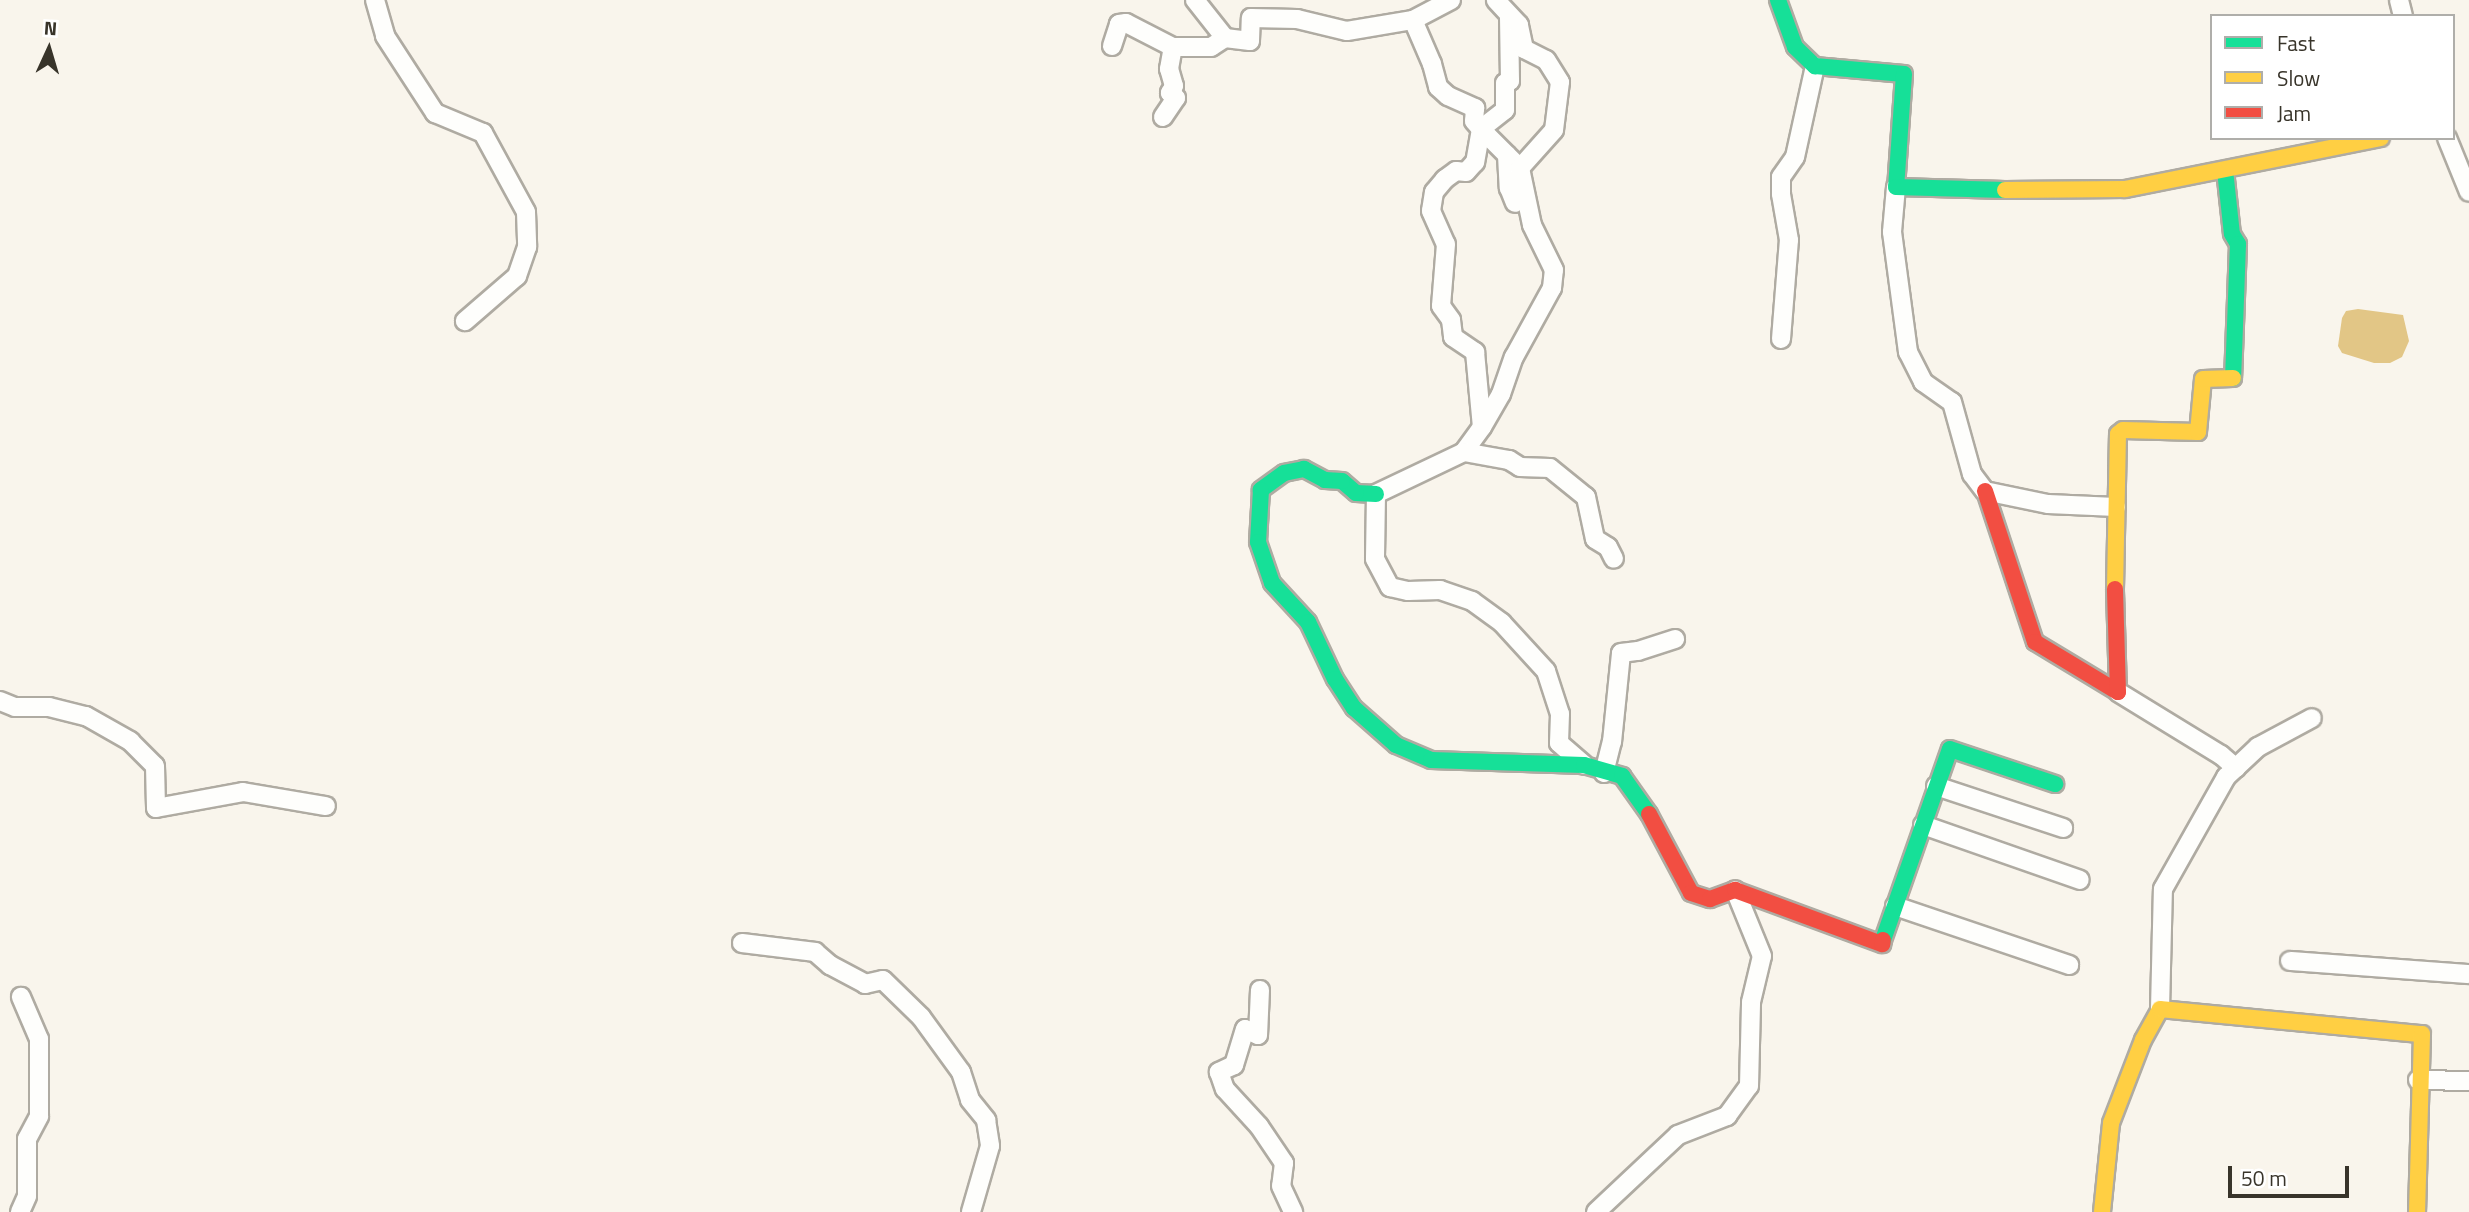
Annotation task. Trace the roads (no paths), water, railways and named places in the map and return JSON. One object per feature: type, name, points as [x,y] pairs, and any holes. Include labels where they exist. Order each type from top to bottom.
[{"type":"street","points":[[375,0],[385,36],[435,113],[483,133],[526,212],[527,247],[517,276],[465,321]]},
{"type":"street","points":[[1195,0],[1224,38]]},
{"type":"street","points":[[1112,46],[1119,24],[1126,23],[1172,47],[1211,47],[1224,38],[1250,41],[1251,18],[1297,19],[1347,32],[1413,20],[1451,0]]},
{"type":"street","points":[[1496,0],[1518,25],[1524,49],[1546,60],[1560,82],[1554,130],[1510,159]]},
{"type":"street","points":[[1778,0],[1796,47],[1815,65],[1904,74],[1892,232],[1908,352],[1923,382],[1952,402],[1972,474],[1985,491],[2035,642],[2236,768]]},
{"type":"street","points":[[1509,14],[1510,81],[1506,83],[1505,110],[1497,128],[1532,225],[1554,270],[1552,288],[1514,357],[1501,394],[1464,452],[1376,494],[1356,493],[1342,481],[1325,480],[1304,469],[1284,473],[1261,490],[1258,542],[1272,583],[1308,622],[1335,679],[1354,708],[1396,746],[1431,760],[1584,765]]},
{"type":"street","points":[[1413,20],[1432,64],[1438,87],[1448,96],[1475,108],[1474,121],[1510,159],[1509,188],[1515,202]]},
{"type":"street","points":[[1163,117],[1176,98],[1170,93],[1174,86],[1169,69],[1172,47]]},
{"type":"street","points":[[1781,339],[1789,240],[1781,194],[1781,177],[1795,157],[1815,65]]},
{"type":"street","points":[[1482,427],[1475,352],[1453,337],[1451,320],[1441,306],[1446,244],[1431,211],[1434,192],[1445,178],[1456,171],[1466,172],[1475,162],[1480,129],[1505,110]]},
{"type":"street","points":[[1896,187],[1956,191],[2125,189],[2371,140]]},
{"type":"street","points":[[2447,140],[2469,192]]},
{"type":"street","points":[[2118,692],[2114,628],[2120,431],[2198,432],[2203,379],[2227,380],[2235,374],[2238,244],[2232,234],[2225,170]]},
{"type":"street","points":[[1464,452],[1509,460],[1520,467],[1550,468],[1586,498],[1595,539],[1608,547],[1614,559]]},
{"type":"street","points":[[1985,491],[2048,504],[2116,507]]},
{"type":"street","points":[[1376,494],[1376,559],[1390,587],[1408,591],[1440,590],[1472,601],[1502,622],[1546,671],[1560,714],[1559,744],[1584,765],[1604,773],[1622,776],[1656,824],[1691,893],[1710,899],[1735,890],[1882,944],[1948,751],[1954,748],[2055,783]]},
{"type":"street","points":[[1604,773],[1612,742],[1621,653],[1638,651],[1675,639]]},
{"type":"street","points":[[0,701],[15,707],[49,707],[86,716],[130,741],[155,766],[156,808],[243,792],[326,806]]},
{"type":"street","points":[[2102,1212],[2111,1123],[2143,1040],[2160,1009],[2163,889],[2226,777],[2258,747],[2312,718]]},
{"type":"street","points":[[1936,786],[2063,828]]},
{"type":"street","points":[[1923,825],[2080,880]]},
{"type":"street","points":[[1596,1212],[1678,1135],[1727,1116],[1749,1086],[1751,1002],[1762,956],[1735,890]]},
{"type":"street","points":[[1895,906],[2069,965]]},
{"type":"street","points":[[742,943],[815,953],[830,965],[865,984],[883,980],[920,1017],[961,1072],[970,1100],[986,1120],[990,1146],[971,1212]]},
{"type":"street","points":[[2290,961],[2469,974]]},
{"type":"street","points":[[1260,990],[1258,1035],[1245,1029],[1234,1065],[1219,1072],[1225,1089],[1259,1126],[1284,1163],[1281,1186],[1293,1212]]},
{"type":"street","points":[[20,1212],[27,1196],[27,1139],[40,1115],[39,1038],[21,997]]},
{"type":"street","points":[[2160,1009],[2422,1034],[2418,1080],[2417,1212]]},
{"type":"street","points":[[2418,1080],[2469,1081]]}]
